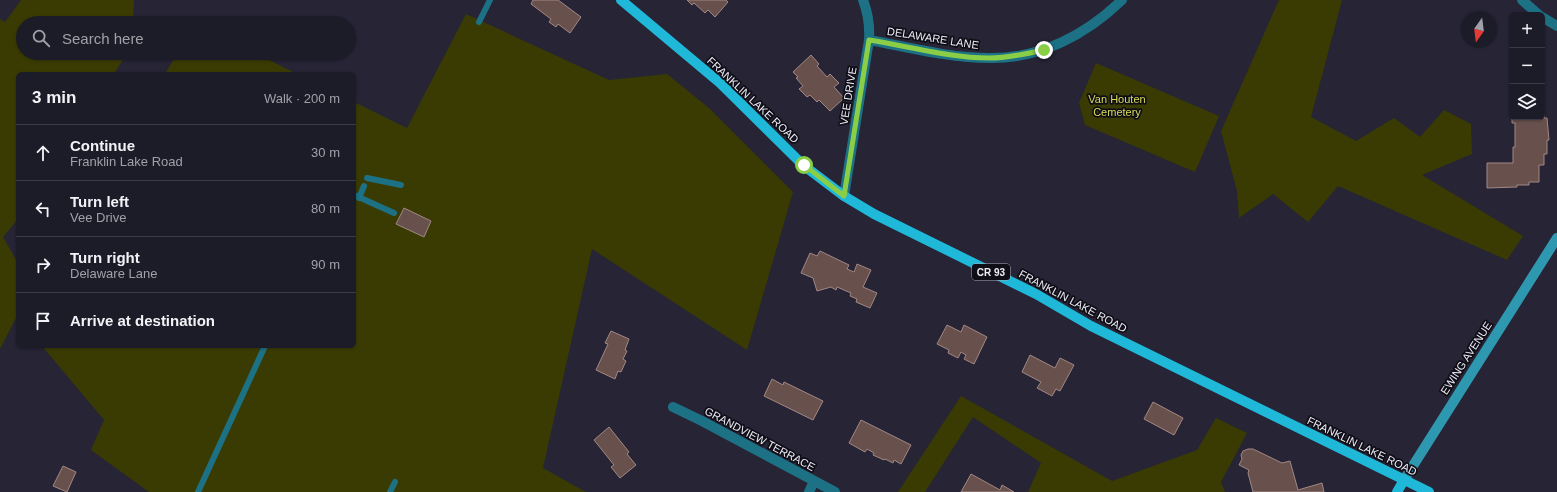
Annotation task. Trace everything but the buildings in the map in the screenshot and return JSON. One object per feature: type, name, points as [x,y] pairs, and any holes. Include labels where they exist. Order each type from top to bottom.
[{"type":"main road","name":"FRANKLIN LAKE ROAD","points":[[621,0],[720,83],[804,165],[844,196],[874,214],[1036,294],[1091,326],[1429,492]]},
{"type":"main road","name":"EWING AVENUE","points":[[1397,492],[1557,238]]},
{"type":"street","name":"VEE DRIVE","points":[[844,196],[869,40],[868,20],[863,0]]},
{"type":"street","name":"DELAWARE LANE","points":[[869,40],[966,57],[989,58],[1018,56],[1044,50],[1068,40],[1088,29],[1122,0]]},
{"type":"street","points":[[1522,0],[1536,12]]},
{"type":"street","points":[[1545,19],[1557,26]]},
{"type":"street","name":"GRANDVIEW TERRACE","points":[[673,407],[835,492]]},
{"type":"street","points":[[809,492],[814,481]]},
{"type":"lane","points":[[480,22],[490,0]]},
{"type":"lane","points":[[367,178],[401,185]]},
{"type":"lane","points":[[364,186],[357,196],[394,213]]},
{"type":"lane","points":[[198,492],[264,348]]},
{"type":"lane","points":[[390,492],[395,482]]},
{"type":"green space","points":[[21,0],[134,0],[133,16],[16,16],[16,60],[123,60],[115,72],[16,72],[16,221],[3,237],[16,261],[16,318],[0,349],[0,19],[5,22]]},
{"type":"green space","points":[[1279,0],[1342,0],[1311,117],[1356,141],[1394,118],[1420,137],[1444,110],[1471,124],[1472,154],[1422,175],[1523,236],[1507,260],[1338,186],[1308,222],[1273,194],[1239,218],[1237,191],[1221,131]]},
{"type":"green space","points":[[466,14],[609,80],[667,74],[709,108],[793,192],[747,350],[592,249],[543,468],[586,492],[149,492],[91,450],[104,420],[44,348],[356,348],[356,103],[407,128]]},
{"type":"green space","points":[[173,60],[269,60],[293,72],[166,72]]},
{"type":"green space","name":"Van Houten Cemetery","points":[[1096,63],[1219,116],[1195,172],[1085,125],[1079,103]]},
{"type":"green space","points":[[961,396],[1112,481],[1197,450],[1216,418],[1247,433],[1221,482],[1225,492],[1028,492],[1041,463],[973,417],[925,492],[898,492]]},
{"type":"route","points":[[804,165],[844,196],[869,40],[966,57],[989,58],[1018,56],[1044,50]]}]
